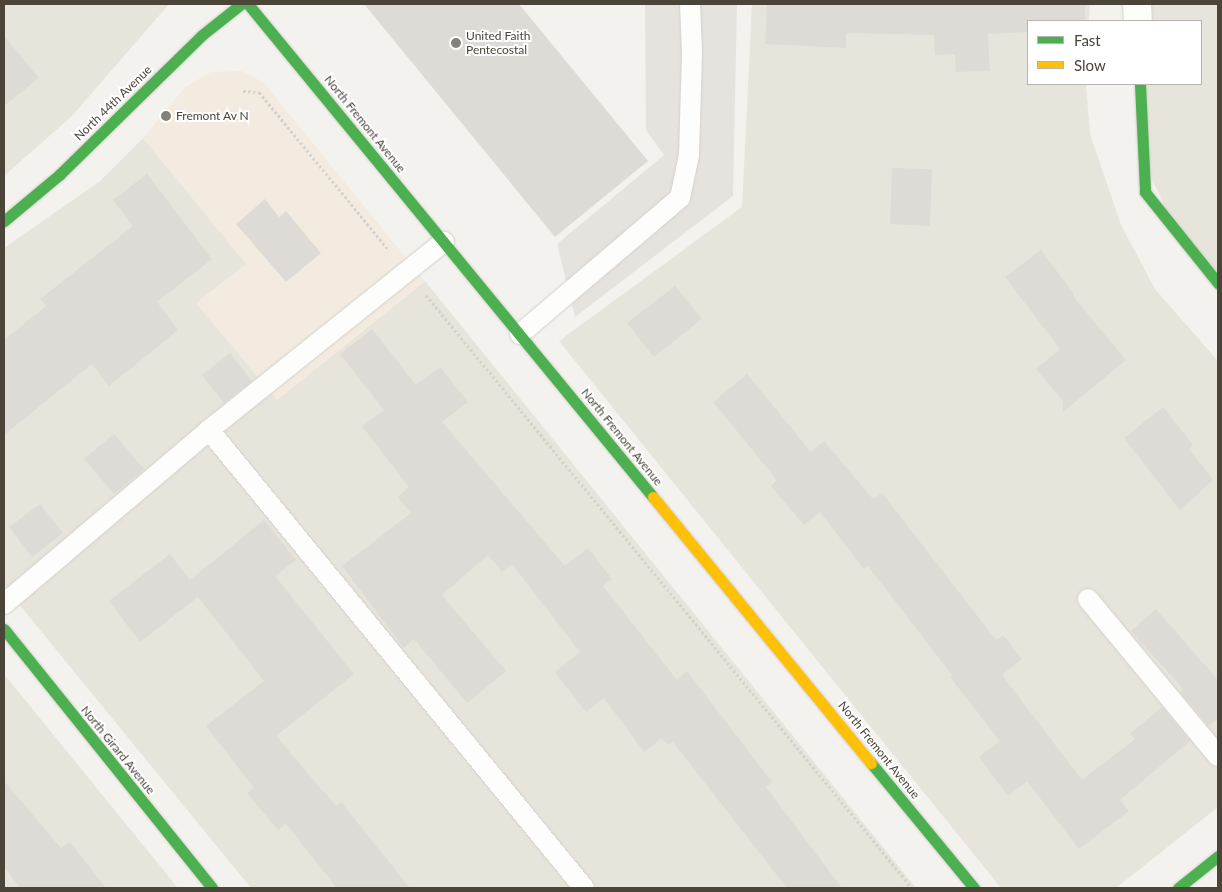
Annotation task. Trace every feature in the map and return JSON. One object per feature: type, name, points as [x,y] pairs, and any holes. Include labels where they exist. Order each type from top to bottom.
[{"type":"street","name":"North 44th Avenue","points":[[4,221],[59,175],[202,35],[241,4]]},
{"type":"street","name":"North Fremont Avenue","points":[[248,4],[974,888]]},
{"type":"street","points":[[1137,4],[1138,20]]},
{"type":"street","points":[[1140,85],[1145,192],[1218,283]]},
{"type":"street","name":"North Girard Avenue","points":[[4,629],[212,888]]},
{"type":"street","points":[[1178,888],[1218,856]]},
{"type":"lane","points":[[520,334],[680,198],[689,154],[692,53],[690,4]]},
{"type":"lane","points":[[4,604],[210,430],[444,242]]},
{"type":"lane","points":[[210,430],[584,888]]},
{"type":"lane","points":[[1088,598],[1218,756]]},
{"type":"path","points":[[243,91],[258,92],[912,888]]},
{"type":"shaded area","points":[[4,4],[169,4],[72,116],[4,176]]},
{"type":"shaded area","points":[[645,4],[737,4],[733,196],[575,317],[557,244],[664,155],[646,130]]},
{"type":"shaded area","points":[[752,4],[1090,4],[1089,20],[1027,20],[1027,85],[1086,85],[1090,134],[1121,225],[1155,289],[1218,361],[1218,807],[1116,888],[1001,888],[559,341],[742,207]]},
{"type":"shaded area","points":[[1144,4],[1218,4],[1218,278],[1169,216],[1142,157],[1138,85],[1202,85],[1202,20],[1143,20]]},
{"type":"shaded area","points":[[242,71],[264,83],[425,281],[277,400],[196,303],[246,264],[143,138],[185,87],[211,72]]},
{"type":"shaded area","points":[[143,138],[247,264],[277,400],[425,281],[916,888],[251,888],[4,586],[4,248],[99,182]]},
{"type":"shaded area","points":[[4,674],[178,888],[4,888]]},
{"type":"building","points":[[364,4],[519,4],[648,161],[555,237]]},
{"type":"building","points":[[767,4],[1085,4],[1085,20],[1027,20],[1027,32],[988,34],[990,71],[956,72],[955,54],[935,55],[934,35],[846,33],[846,48],[765,44]]},
{"type":"building","points":[[4,36],[39,78],[4,106]]},
{"type":"building","points":[[892,168],[932,169],[930,226],[890,224]]},
{"type":"building","points":[[147,174],[212,259],[157,302],[178,330],[109,386],[92,364],[4,435],[4,340],[46,306],[40,299],[133,226],[113,200]]},
{"type":"building","points":[[265,199],[279,217],[286,211],[321,253],[286,282],[236,224]]},
{"type":"building","points":[[1041,250],[1074,294],[1073,296],[1126,360],[1063,412],[1063,401],[1036,369],[1060,349],[1005,277]]},
{"type":"building","points":[[675,286],[702,319],[654,357],[627,323]]},
{"type":"building","points":[[372,329],[416,385],[440,367],[468,402],[442,422],[565,566],[588,548],[612,579],[603,586],[677,680],[687,671],[772,782],[766,787],[842,888],[787,888],[673,742],[668,745],[662,738],[644,752],[604,698],[586,712],[555,672],[580,652],[512,564],[502,572],[488,555],[442,595],[506,671],[467,703],[414,639],[404,648],[342,566],[411,513],[398,497],[409,487],[362,426],[384,410],[340,354]]},
{"type":"building","points":[[230,353],[252,381],[224,403],[202,375]]},
{"type":"building","points":[[747,374],[811,452],[824,441],[873,499],[882,493],[996,640],[1003,635],[1022,659],[1002,675],[1082,780],[1135,739],[1130,734],[1162,707],[1190,741],[1120,800],[1129,811],[1079,849],[1027,781],[1008,796],[979,757],[1000,741],[950,677],[952,675],[868,566],[864,569],[820,512],[804,525],[771,486],[777,480],[713,402]]},
{"type":"building","points":[[1163,407],[1193,445],[1189,449],[1213,480],[1180,510],[1124,438]]},
{"type":"building","points":[[114,434],[144,469],[114,494],[84,459]]},
{"type":"building","points":[[40,504],[63,533],[32,557],[9,527]]},
{"type":"building","points":[[264,520],[296,560],[275,576],[354,674],[276,736],[336,806],[341,802],[410,888],[337,888],[286,824],[278,830],[247,793],[254,788],[206,726],[264,681],[198,597],[140,642],[109,601],[170,554],[190,580]]},
{"type":"building","points":[[1156,609],[1218,680],[1218,718],[1209,726],[1180,692],[1183,689],[1131,631]]},
{"type":"building","points":[[4,781],[61,848],[70,842],[106,888],[20,888],[4,867]]},
{"type":"traffic: fast","points":[[4,221],[59,175],[202,35],[241,4]]},
{"type":"traffic: fast","points":[[248,4],[653,497]]},
{"type":"traffic: fast","points":[[1140,85],[1145,192],[1218,283]]},
{"type":"traffic: fast","points":[[4,629],[212,888]]},
{"type":"traffic: fast","points":[[871,763],[974,888]]},
{"type":"traffic: fast","points":[[1178,888],[1218,856]]},
{"type":"traffic: slow","points":[[653,497],[871,763]]},
{"type":"place","name":"United Faith Pentecostal","points":[[456,43]]},
{"type":"place","name":"Fremont Av N","points":[[166,116]]}]
